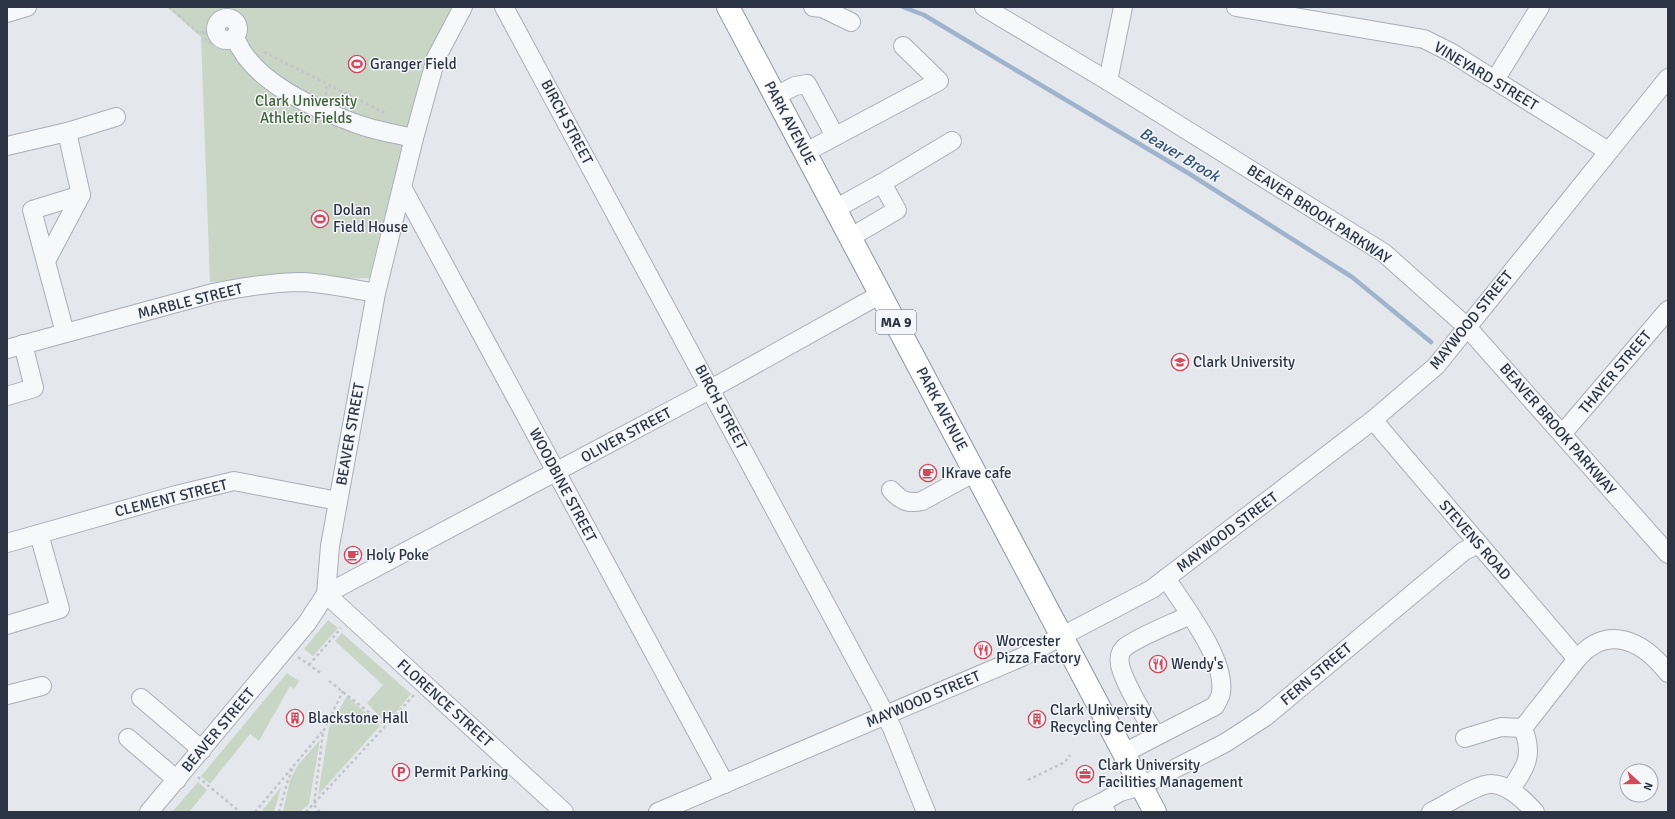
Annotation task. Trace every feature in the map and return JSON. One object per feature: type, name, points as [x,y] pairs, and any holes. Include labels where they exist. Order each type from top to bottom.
[{"type":"highway","name":"PARK AVENUE","points":[[728,7],[1155,812]]},
{"type":"street","points":[[7,13],[27,7]]},
{"type":"street","name":"BEAVER STREET","points":[[149,812],[307,623],[326,594],[330,546],[376,293],[414,138],[436,58],[463,7]]},
{"type":"street","name":"BIRCH STREET","points":[[504,7],[657,292],[711,389],[885,716],[926,812]]},
{"type":"street","points":[[813,7],[822,8],[851,22]]},
{"type":"street","name":"BEAVER BROOK PARKWAY","points":[[984,7],[1108,81],[1384,254],[1466,327],[1668,554]]},
{"type":"street","points":[[1108,81],[1123,7]]},
{"type":"street","name":"VINEYARD STREET","points":[[1236,7],[1424,39],[1450,52],[1608,151]]},
{"type":"street","points":[[1495,80],[1540,7]]},
{"type":"street","points":[[226,18],[237,24],[238,32],[235,37],[241,50],[269,80],[288,92],[361,126],[414,138]]},
{"type":"street","points":[[806,152],[939,81],[903,46]]},
{"type":"street","name":"MAYWOOD STREET","points":[[658,812],[1022,657],[1152,589],[1373,420],[1436,366],[1668,78]]},
{"type":"street","points":[[776,96],[795,86],[806,84],[835,136]]},
{"type":"street","points":[[7,146],[67,132],[116,117]]},
{"type":"street","points":[[46,261],[81,195],[67,132]]},
{"type":"street","points":[[836,209],[952,141]]},
{"type":"street","points":[[851,238],[897,210],[882,183]]},
{"type":"street","name":"WOODBINE STREET","points":[[402,187],[725,784]]},
{"type":"street","points":[[65,333],[32,210],[81,195]]},
{"type":"street","name":"MARBLE STREET","points":[[15,347],[213,293],[271,284],[303,282],[376,293]]},
{"type":"street","name":"OLIVER STREET","points":[[326,594],[711,389],[881,294]]},
{"type":"street","name":"THAYER STREET","points":[[1562,434],[1668,310]]},
{"type":"street","points":[[7,396],[34,388],[15,347]]},
{"type":"street","name":"STEVENS ROAD","points":[[1373,420],[1577,659]]},
{"type":"street","points":[[891,490],[897,497],[905,502],[913,503],[922,501],[975,472]]},
{"type":"street","name":"CLEMENT STREET","points":[[7,543],[162,499],[234,481],[338,501]]},
{"type":"street","points":[[7,625],[60,609],[39,534]]},
{"type":"street","name":"FERN STREET","points":[[1082,812],[1103,807],[1120,792],[1141,786],[1225,743],[1265,717],[1464,551],[1479,544]]},
{"type":"street","points":[[1124,753],[1215,706],[1221,694],[1218,674],[1208,644],[1166,578]]},
{"type":"street","name":"FLORENCE STREET","points":[[326,594],[564,812]]},
{"type":"street","points":[[1156,736],[1129,686],[1120,665],[1120,655],[1124,648],[1190,615]]},
{"type":"street","points":[[1120,665],[1126,659],[1158,639],[1176,632],[1185,632],[1190,634],[1203,656],[1218,674]]},
{"type":"street","points":[[1523,728],[1586,648],[1593,643],[1617,639],[1642,647],[1652,654],[1668,673]]},
{"type":"street","points":[[7,695],[42,686]]},
{"type":"street","points":[[141,698],[202,750]]},
{"type":"street","points":[[1465,738],[1501,727],[1523,728]]},
{"type":"street","points":[[1510,790],[1523,770],[1528,754],[1529,747],[1523,728]]},
{"type":"street","points":[[128,738],[177,780]]},
{"type":"street","points":[[1432,812],[1477,788],[1490,784],[1510,790],[1535,812]]},
{"type":"path","points":[[169,7],[199,33],[226,18]]},
{"type":"path","points":[[309,664],[341,628]]},
{"type":"path","points":[[303,660],[322,674]]},
{"type":"path","points":[[329,681],[385,725]]},
{"type":"path","points":[[254,812],[296,761],[323,732],[343,691]]},
{"type":"path","points":[[306,812],[415,694]]},
{"type":"path","points":[[320,812],[314,805],[323,732]]},
{"type":"path","points":[[1028,780],[1065,762],[1070,755]]},
{"type":"path","points":[[279,812],[287,783],[296,761]]},
{"type":"path","points":[[197,777],[240,812]]},
{"type":"green space","name":"Clark University Athletic Fields","points":[[167,7],[453,7],[424,62],[369,278],[210,282],[201,37]]},
{"type":"green space","points":[[328,620],[338,628],[313,656],[304,649]]},
{"type":"green space","points":[[342,633],[411,694],[390,719],[384,721],[367,703],[383,685],[335,641]]},
{"type":"green space","points":[[287,673],[299,681],[294,689],[290,686],[259,741],[250,734],[210,784],[201,776]]},
{"type":"green space","points":[[347,696],[380,726],[318,795],[329,728]]},
{"type":"green space","points":[[320,740],[309,804],[300,812],[283,812],[290,780],[298,765]]},
{"type":"green space","points":[[198,782],[207,790],[189,812],[172,812]]},
{"type":"green space","points":[[281,787],[274,812],[261,812]]},
{"type":"waterway","name":"Beaver Brook","points":[[903,7],[924,15],[1188,173],[1352,277],[1431,342]]},
{"type":"place","name":"Granger Field","points":[[357,64]]},
{"type":"place","name":"Dolan Field House","points":[[320,219]]},
{"type":"place","name":"Clark University","points":[[1180,362]]},
{"type":"place","name":"IKrave cafe","points":[[928,473]]},
{"type":"place","name":"Holy Poke","points":[[353,555]]},
{"type":"place","name":"Worcester Pizza Factory","points":[[983,650]]},
{"type":"place","name":"Wendy's","points":[[1158,664]]},
{"type":"place","name":"Blackstone Hall","points":[[295,718]]},
{"type":"place","name":"Clark University Recycling Center","points":[[1037,719]]},
{"type":"place","name":"Permit Parking","points":[[401,772]]},
{"type":"place","name":"Clark University Facilities Management","points":[[1085,774]]}]
